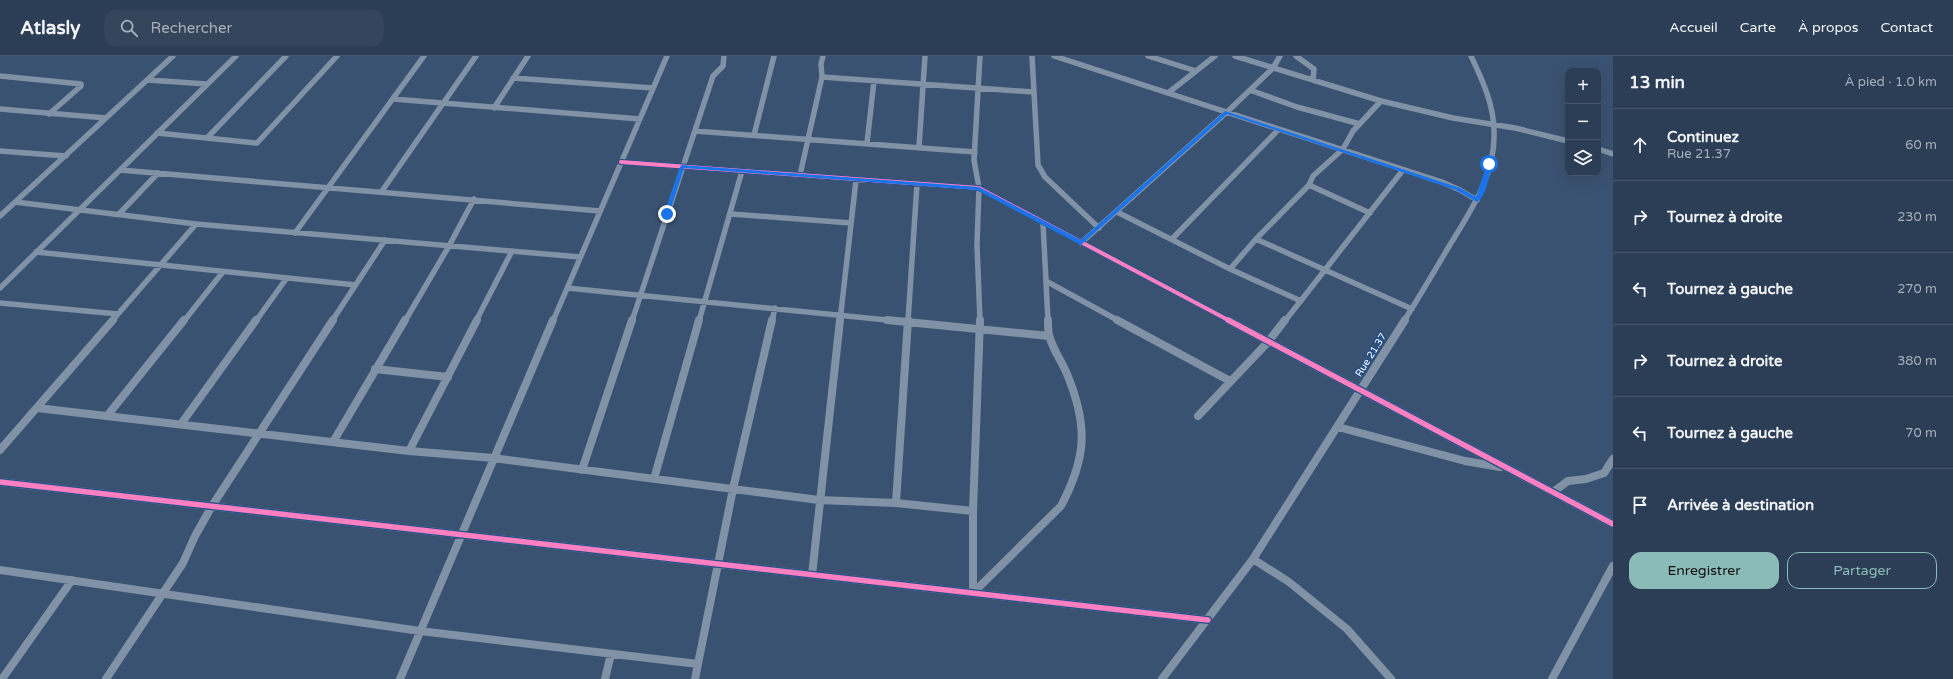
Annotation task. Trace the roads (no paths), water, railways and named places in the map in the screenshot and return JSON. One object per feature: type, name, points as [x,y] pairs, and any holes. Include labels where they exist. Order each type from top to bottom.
[{"type":"street","points":[[0,216],[173,56]]},
{"type":"street","points":[[0,288],[236,56]]},
{"type":"street","points":[[207,138],[286,56]]},
{"type":"street","points":[[157,133],[257,143],[337,56]]},
{"type":"street","points":[[295,233],[424,56]]},
{"type":"street","points":[[382,191],[476,56]]},
{"type":"street","points":[[494,108],[528,56]]},
{"type":"street","points":[[400,679],[493,458],[667,56]]},
{"type":"street","points":[[582,470],[713,76],[723,66],[724,56]]},
{"type":"street","points":[[754,135],[774,56]]},
{"type":"street","points":[[800,176],[822,77],[821,64],[823,56]]},
{"type":"street","points":[[919,147],[925,56]]},
{"type":"street","points":[[973,593],[973,511],[980,329],[977,245],[979,188],[974,160],[980,56]]},
{"type":"street","points":[[1032,56],[1038,165],[1045,177],[1099,228]]},
{"type":"street","points":[[1054,56],[1403,170],[1458,189],[1477,200]]},
{"type":"street","points":[[1148,56],[1196,71]]},
{"type":"street","points":[[1168,93],[1215,56]]},
{"type":"street","points":[[1235,56],[1243,57],[1273,68],[1381,101],[1453,118],[1494,124],[1565,140]]},
{"type":"street","points":[[1081,243],[1227,112],[1273,68],[1280,56]]},
{"type":"street","points":[[1296,56],[1314,69],[1313,80]]},
{"type":"street","name":"Rue 21.37","points":[[1162,679],[1253,559],[1412,308],[1483,188],[1493,144],[1494,124],[1480,77],[1471,56]]},
{"type":"street","points":[[0,76],[81,84],[81,86],[49,114]]},
{"type":"street","points":[[822,77],[1033,92]]},
{"type":"street","points":[[513,78],[653,88]]},
{"type":"street","points":[[148,80],[207,84]]},
{"type":"street","points":[[867,144],[874,81]]},
{"type":"street","points":[[1250,90],[1298,107],[1360,124]]},
{"type":"street","points":[[393,99],[640,119]]},
{"type":"street","points":[[1230,269],[1256,239],[1309,185],[1313,176],[1341,151],[1360,124],[1381,101]]},
{"type":"street","points":[[0,109],[106,118]]},
{"type":"street","points":[[1172,239],[1278,130]]},
{"type":"street","points":[[695,131],[975,152]]},
{"type":"street","points":[[1601,150],[1613,154]]},
{"type":"street","points":[[0,156],[3,151],[66,156]]},
{"type":"street","points":[[621,162],[979,188],[1613,524]]},
{"type":"street","points":[[120,170],[382,191],[600,211]]},
{"type":"street","points":[[1198,416],[1268,342],[1403,170]]},
{"type":"street","points":[[654,479],[731,214],[742,171]]},
{"type":"street","points":[[119,214],[158,173]]},
{"type":"street","points":[[812,575],[818,500],[856,180]]},
{"type":"street","points":[[896,503],[917,184]]},
{"type":"street","points":[[1309,185],[1370,213]]},
{"type":"street","points":[[333,442],[449,246],[474,199]]},
{"type":"street","points":[[15,202],[196,224],[580,257]]},
{"type":"street","points":[[1117,212],[1230,269],[1301,300]]},
{"type":"street","points":[[731,214],[851,223]]},
{"type":"street","points":[[973,593],[1061,506],[1070,489],[1078,466],[1083,436],[1079,408],[1067,374],[1049,336],[1043,223]]},
{"type":"street","points":[[0,450],[196,224]]},
{"type":"street","points":[[1256,239],[1412,308]]},
{"type":"street","points":[[106,679],[183,563],[212,506],[385,240]]},
{"type":"street","points":[[409,451],[512,251]]},
{"type":"street","points":[[36,252],[222,273],[356,285]]},
{"type":"street","points":[[107,416],[222,273]]},
{"type":"street","points":[[181,424],[286,279]]},
{"type":"street","points":[[1046,282],[1230,381]]},
{"type":"street","points":[[567,288],[640,294],[1049,336]]},
{"type":"street","points":[[0,303],[118,314]]},
{"type":"street","points":[[695,679],[733,489],[775,308]]},
{"type":"street","points":[[375,369],[448,377]]},
{"type":"street","points":[[37,408],[409,451],[493,458],[818,500],[896,503],[973,511]]},
{"type":"street","points":[[1338,427],[1465,461],[1507,468]]},
{"type":"street","points":[[1553,492],[1568,481],[1586,479],[1604,473],[1613,459]]},
{"type":"street","points":[[0,482],[1208,620]]},
{"type":"street","points":[[1253,559],[1289,582],[1347,629],[1391,679]]},
{"type":"street","points":[[1552,679],[1613,566]]},
{"type":"street","points":[[0,570],[420,631],[698,664]]},
{"type":"street","points":[[2,679],[72,580]]},
{"type":"street","points":[[605,679],[611,654]]}]
